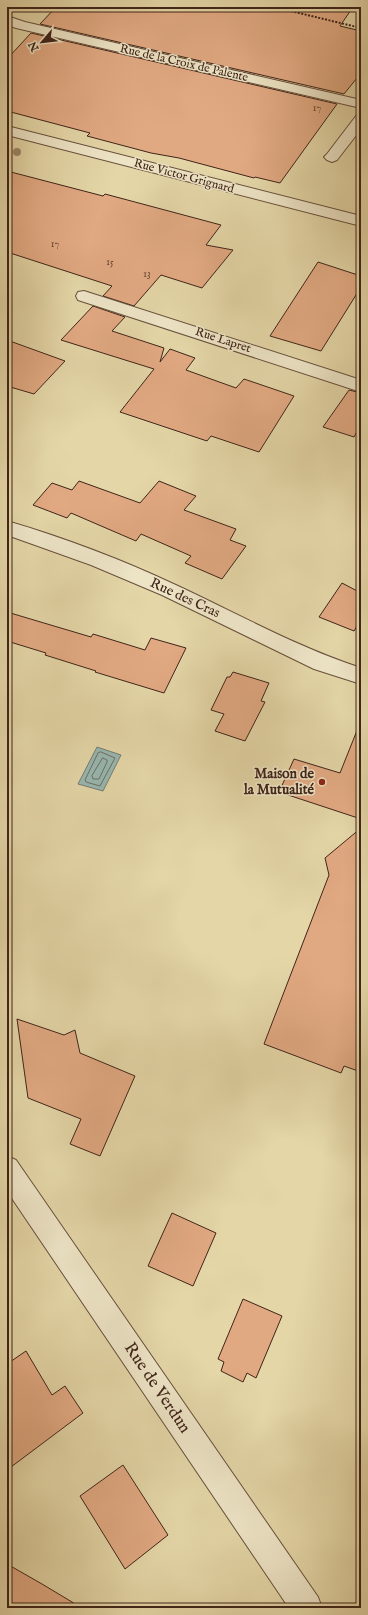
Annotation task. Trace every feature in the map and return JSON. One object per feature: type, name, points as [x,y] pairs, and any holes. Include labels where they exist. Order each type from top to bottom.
[{"type":"street","points":[[7,12],[11,7]]},
{"type":"street","name":"Rue de la Croix de Palente","points":[[7,20],[21,25],[361,104]]},
{"type":"street","points":[[332,158],[361,119]]},
{"type":"street","name":"Rue Victor Grignard","points":[[7,130],[361,221]]},
{"type":"street","name":"Rue Lapret","points":[[84,296],[361,386]]},
{"type":"street","name":"Rue des Cras","points":[[7,528],[98,560],[169,590],[321,662],[361,676]]},
{"type":"street","name":"Rue de Verdun","points":[[7,1169],[307,1608]]},
{"type":"path","points":[[274,7],[361,28]]},
{"type":"water","points":[[97,747],[121,755],[103,791],[78,784]]},
{"type":"building","points":[[56,7],[353,7],[340,26],[361,31],[361,73],[344,94],[40,24]]},
{"type":"building","points":[[31,33],[337,104],[280,183],[254,178],[87,136],[90,133],[7,111],[7,59]]},
{"type":"building","points":[[7,171],[103,196],[105,194],[221,225],[206,245],[233,250],[202,288],[161,275],[134,306],[103,296],[112,286],[7,252]]},
{"type":"building","points":[[318,262],[361,276],[361,287],[321,351],[270,336]]},
{"type":"building","points":[[93,306],[125,317],[112,331],[164,348],[160,362],[170,349],[195,358],[186,370],[236,388],[244,379],[294,396],[259,452],[211,436],[207,441],[120,412],[154,369],[61,340]]},
{"type":"building","points":[[7,340],[65,361],[34,394],[7,386]]},
{"type":"building","points":[[349,390],[361,393],[361,425],[354,437],[323,427]]},
{"type":"building","points":[[79,481],[140,503],[159,481],[196,496],[184,510],[236,529],[230,540],[246,546],[222,579],[185,563],[191,556],[141,534],[136,541],[71,513],[67,518],[33,505],[52,483],[72,490]]},
{"type":"building","points":[[342,583],[361,593],[361,619],[354,631],[319,617]]},
{"type":"building","points":[[7,612],[91,637],[93,634],[145,650],[151,638],[186,648],[164,693],[95,672],[96,671],[45,655],[46,653],[7,641]]},
{"type":"building","points":[[233,672],[269,683],[261,701],[265,702],[245,741],[215,731],[224,714],[211,710],[227,677],[230,677]]},
{"type":"building","name":"Maison de la Mutualité","points":[[360,723],[361,819],[279,792],[294,759],[340,773]]},
{"type":"building","points":[[361,828],[361,1072],[344,1066],[341,1073],[264,1044],[329,875],[325,858]]},
{"type":"building","points":[[17,1019],[64,1035],[75,1030],[80,1053],[135,1076],[100,1156],[70,1144],[81,1119],[28,1098]]},
{"type":"building","points":[[172,1213],[216,1233],[193,1286],[148,1266]]},
{"type":"building","points":[[243,1299],[282,1316],[256,1378],[247,1373],[243,1382],[221,1371],[224,1362],[218,1359]]},
{"type":"building","points":[[26,1351],[52,1395],[65,1386],[83,1413],[7,1470],[7,1364]]},
{"type":"building","points":[[123,1465],[168,1535],[125,1569],[80,1496]]},
{"type":"building","points":[[7,1564],[42,1584],[82,1608],[7,1608]]},
{"type":"place","name":"Maison de la Mutualité","points":[[322,782]]}]
